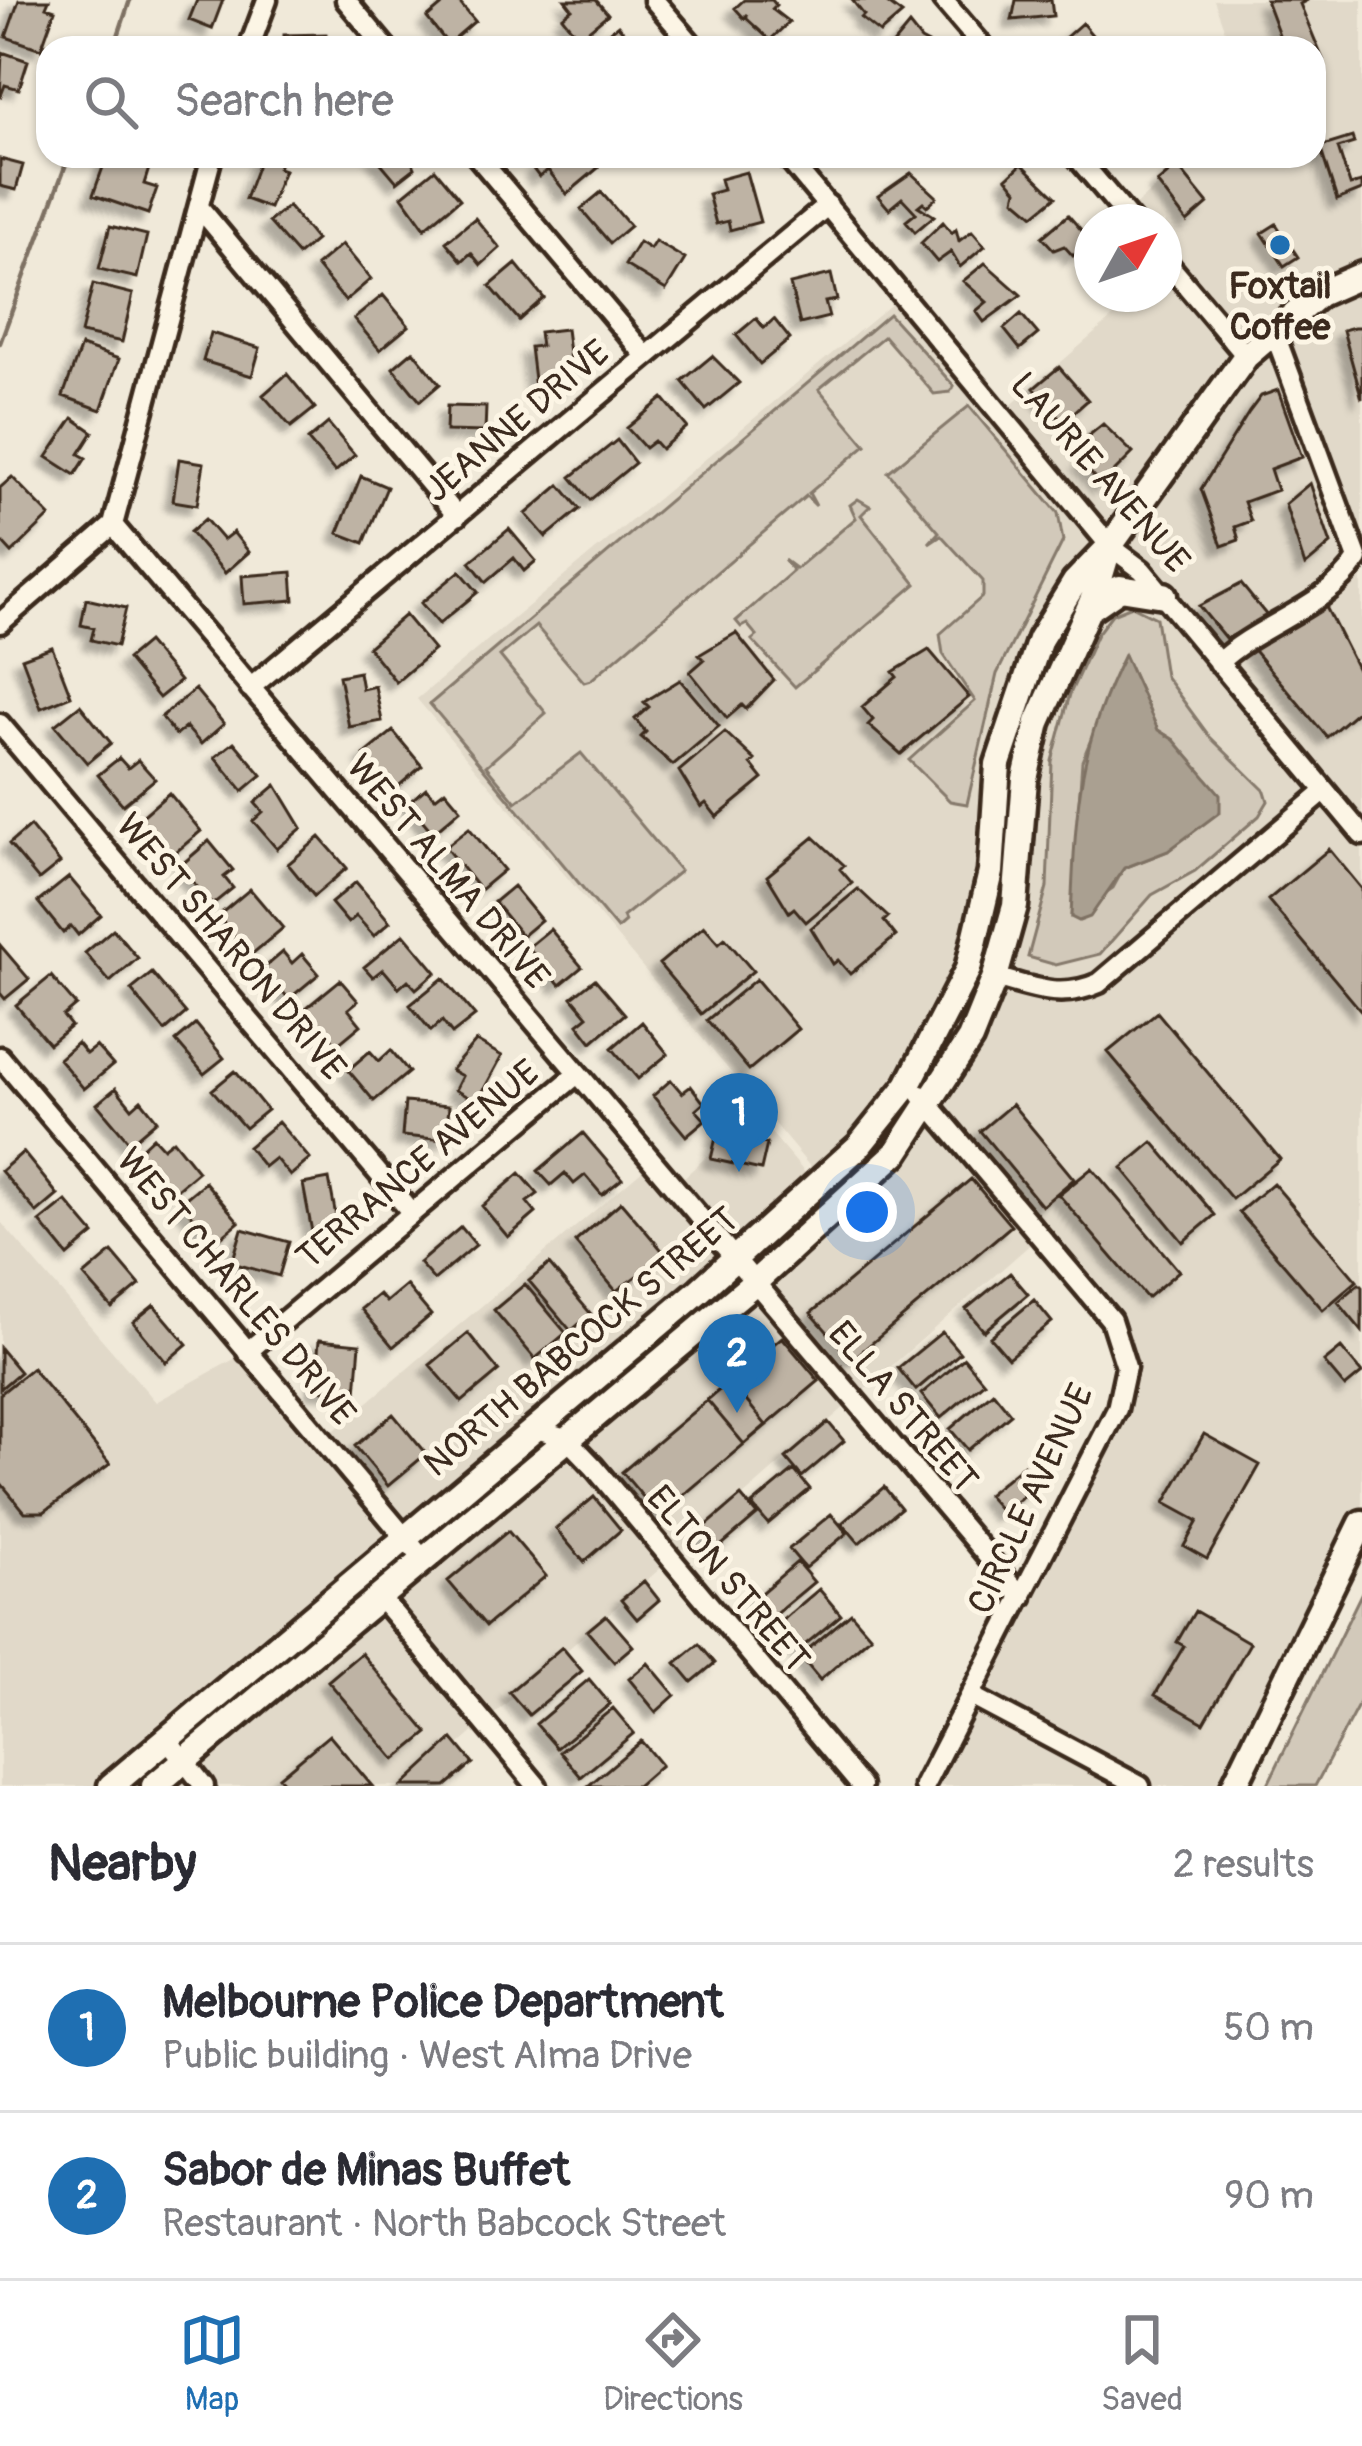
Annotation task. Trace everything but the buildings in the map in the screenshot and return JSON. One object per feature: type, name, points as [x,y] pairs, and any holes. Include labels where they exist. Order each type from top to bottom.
[{"type":"main road","name":"NORTH BABCOCK STREET","points":[[112,1786],[834,1173],[908,1085],[968,969],[991,872],[998,764],[1040,639],[1075,582],[1110,546],[1246,356],[1319,295],[1362,275]]},
{"type":"main road","name":"NORTH BABCOCK STREET","points":[[154,1786],[754,1283],[865,1185],[932,1103],[970,1039],[995,977],[1015,906],[1025,779],[1038,722],[1110,546]]},
{"type":"main road","points":[[1086,612],[1120,589],[1164,595]]},
{"type":"main road","points":[[1234,1786],[1362,1522]]},
{"type":"street","points":[[254,36],[267,0]]},
{"type":"street","points":[[346,0],[376,36]]},
{"type":"street","points":[[654,0],[685,36]]},
{"type":"street","points":[[946,1],[974,36]]},
{"type":"street","points":[[0,622],[113,525],[209,168]]},
{"type":"street","points":[[487,168],[645,355]]},
{"type":"street","name":"LAURIE AVENUE","points":[[796,168],[1110,546],[1164,595],[1362,835]]},
{"type":"street","points":[[1086,168],[1117,204]]},
{"type":"street","name":"JEANNE DRIVE","points":[[250,688],[828,206]]},
{"type":"street","points":[[199,207],[457,516]]},
{"type":"street","points":[[1182,281],[1246,356]]},
{"type":"street","points":[[1218,663],[1245,637],[1342,584],[1358,559],[1273,329]]},
{"type":"street","name":"WEST ALMA DRIVE","points":[[113,525],[734,1260]]},
{"type":"street","name":"WEST SHARON DRIVE","points":[[0,724],[411,1212]]},
{"type":"street","points":[[995,977],[1073,994],[1099,982],[1324,792]]},
{"type":"street","name":"WEST CHARLES DRIVE","points":[[0,1058],[423,1558]]},
{"type":"street","name":"TERRANCE AVENUE","points":[[248,1352],[576,1075]]},
{"type":"street","name":"CIRCLE AVENUE","points":[[908,1085],[932,1103],[1111,1320],[1126,1367],[1117,1409],[924,1786]]},
{"type":"street","name":"ELLA STREET","points":[[734,1260],[1022,1597]]},
{"type":"street","points":[[536,1429],[566,1438]]},
{"type":"street","name":"ELTON STREET","points":[[566,1438],[861,1786]]},
{"type":"street","points":[[379,1596],[537,1786]]},
{"type":"street","points":[[973,1697],[1140,1786]]},
{"type":"street","points":[[167,1739],[204,1786]]},
{"type":"shaded area","points":[[1214,0],[1362,0],[1362,1522],[1234,1786],[935,1786],[1117,1409],[1126,1367],[1111,1320],[1033,1242],[412,1786],[0,1786],[0,1221],[156,1402],[247,1352],[323,1440],[651,1163],[734,1260],[834,1195],[417,699],[894,302],[1002,413],[1119,312],[1182,312],[1182,204],[1137,204],[1178,168],[1326,168],[1326,36],[1227,36]]},
{"type":"shaded area","points":[[889,314],[954,386],[950,392],[934,394],[884,336],[819,389],[866,445],[809,493],[816,506],[806,496],[591,680],[584,682],[536,626],[500,656],[546,713],[486,766],[516,802],[581,753],[680,871],[623,917],[625,922],[617,929],[430,704]]},
{"type":"shaded area","points":[[969,406],[1058,513],[1063,541],[997,674],[967,804],[950,801],[909,760],[975,701],[943,654],[940,634],[983,596],[983,581],[941,535],[929,543],[939,532],[888,472]]},
{"type":"shaded area","points":[[858,499],[870,506],[861,515],[916,584],[795,687],[752,640],[757,636],[747,624],[741,627],[736,621],[793,571],[784,560],[796,569],[856,518],[850,505]]},
{"type":"shaded area","points":[[1132,606],[1156,618],[1165,676],[1209,736],[1265,791],[1268,801],[1259,816],[1195,871],[1152,895],[1100,954],[1056,965],[1028,957],[1047,887],[1052,761],[1070,694],[1097,634],[1112,614]],"holes":[[[1125,657],[1158,730],[1174,740],[1168,851],[1124,868],[1113,888],[1071,916],[1082,761]]]},
{"type":"shaded area","points":[[1124,655],[1158,730],[1174,740],[1220,794],[1220,812],[1168,851],[1124,868],[1090,917],[1079,921],[1071,917],[1081,783],[1096,722]]},
{"type":"shaded area","points":[[754,1113],[812,1181],[736,1247],[680,1181]]},
{"type":"shaded area","points":[[1362,1592],[1362,1698],[1315,1786],[1267,1786]]},
{"type":"waterway","points":[[118,36],[130,0]]},
{"type":"waterway","points":[[0,343],[65,168]]},
{"type":"place","name":"Foxtail Coffee","points":[[1280,245]]},
{"type":"place","name":"Melbourne Police Department","points":[[739,1172]]},
{"type":"place","name":"Sabor de Minas Buffet","points":[[737,1413]]}]
